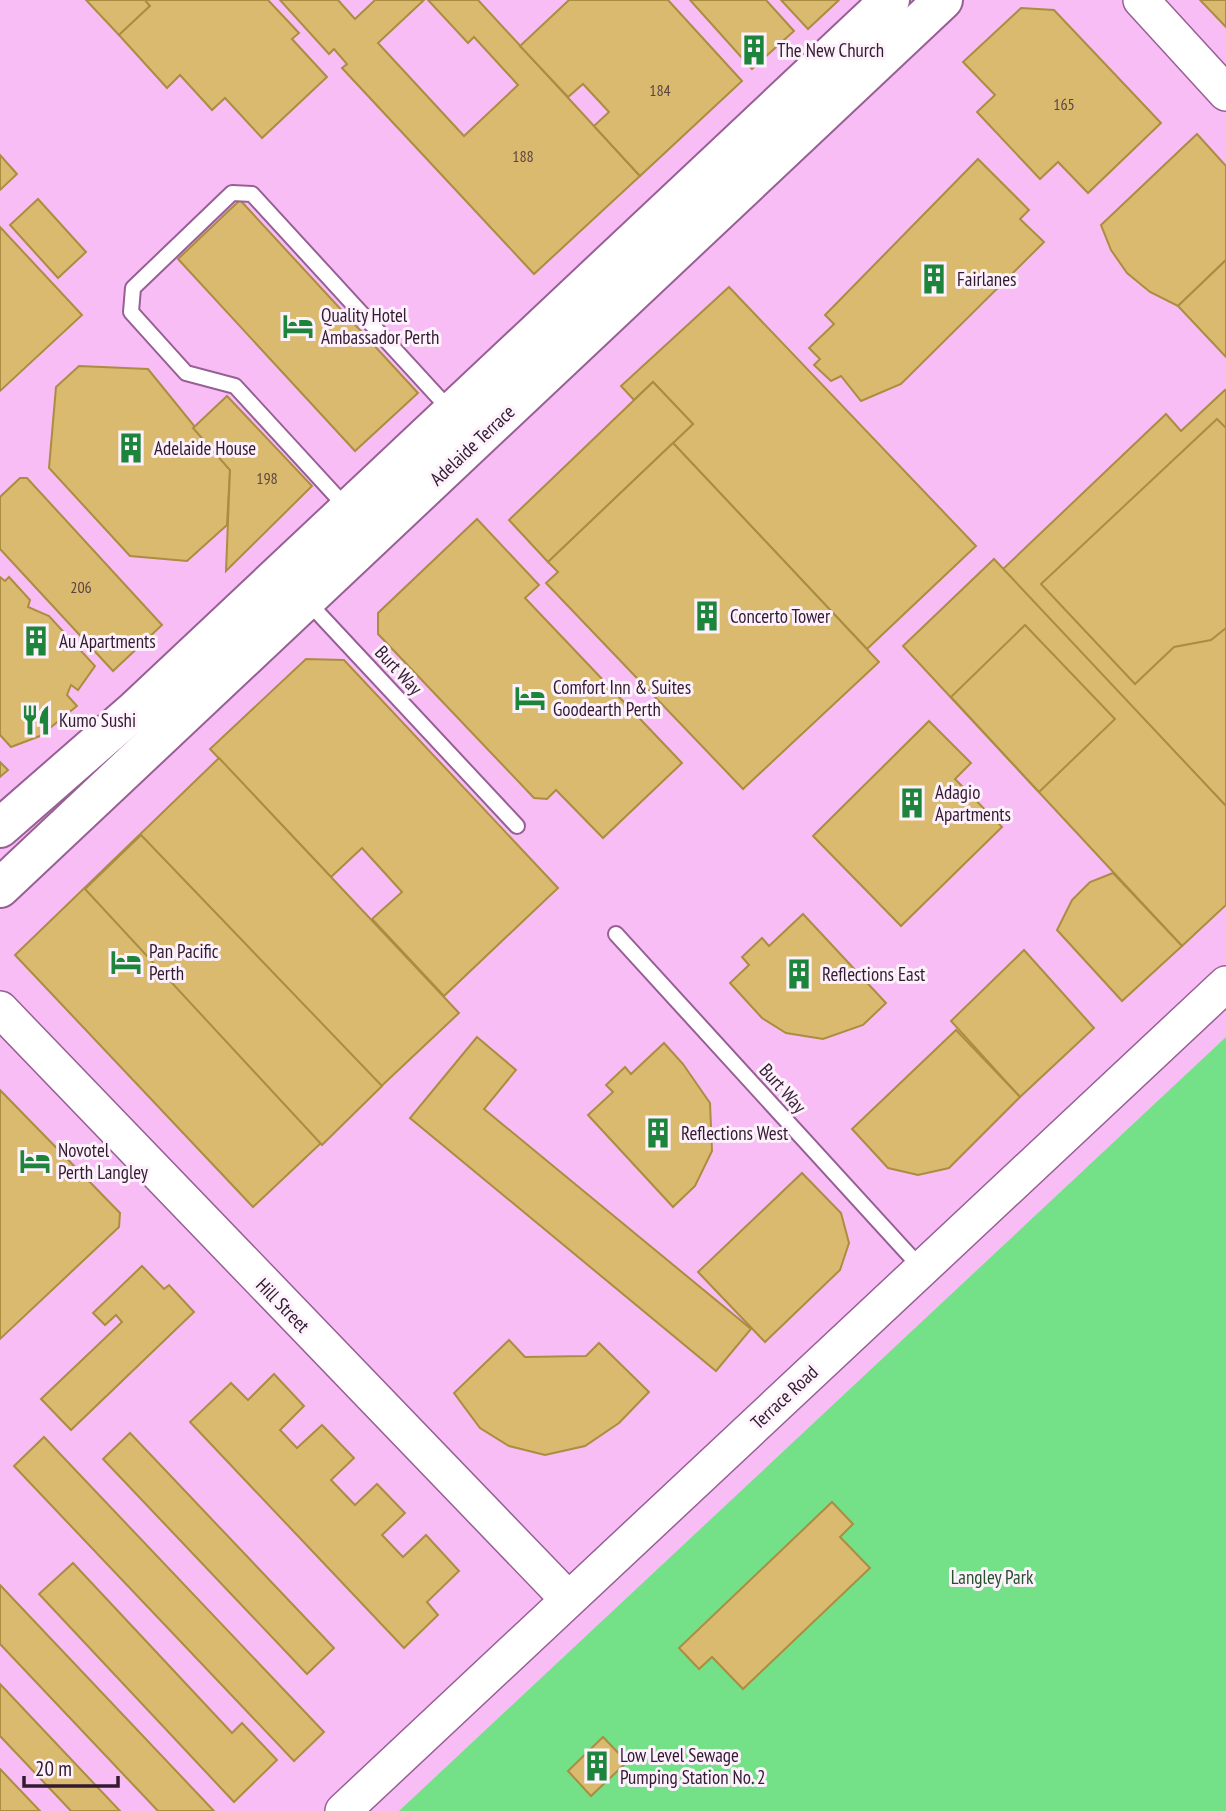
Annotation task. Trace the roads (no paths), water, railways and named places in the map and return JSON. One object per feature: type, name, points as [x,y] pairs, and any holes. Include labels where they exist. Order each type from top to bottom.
[{"type":"main road","name":"Adelaide Terrace","points":[[0,828],[135,710],[294,587],[348,509],[890,0]]},
{"type":"main road","name":"Adelaide Terrace","points":[[0,888],[294,587],[943,0]]},
{"type":"street","points":[[1141,0],[1226,93]]},
{"type":"street","name":"Terrace Road","points":[[343,1811],[1226,984]]},
{"type":"street","name":"Hill Street","points":[[0,1009],[568,1599]]},
{"type":"lane","points":[[348,509],[235,386],[186,373],[131,312],[132,288],[232,193],[252,194],[452,412]]},
{"type":"lane","name":"Burt Way","points":[[294,587],[517,825]]},
{"type":"lane","name":"Burt Way","points":[[616,934],[922,1269]]},
{"type":"place","name":"The New Church","points":[[754,50]]},
{"type":"place","name":"Fairlanes","points":[[934,279]]},
{"type":"place","name":"Quality Hotel Ambassador Perth","points":[[298,326]]},
{"type":"place","name":"Adelaide House","points":[[131,448]]},
{"type":"place","name":"Concerto Tower","points":[[707,616]]},
{"type":"place","name":"Au Apartments","points":[[36,641]]},
{"type":"place","name":"Comfort Inn & Suites Goodearth Perth","points":[[530,698]]},
{"type":"place","name":"Kumo Sushi","points":[[36,720]]},
{"type":"place","name":"Adagio Apartments","points":[[912,803]]},
{"type":"place","name":"Pan Pacific Perth","points":[[126,962]]},
{"type":"place","name":"Reflections East","points":[[799,974]]},
{"type":"place","name":"Reflections West","points":[[658,1133]]},
{"type":"place","name":"Novotel Perth Langley","points":[[35,1161]]},
{"type":"place","name":"Low Level Sewage Pumping Station No. 2","points":[[597,1766]]},
{"type":"park label","name":"Langley Park","points":[[992,1577]]}]
